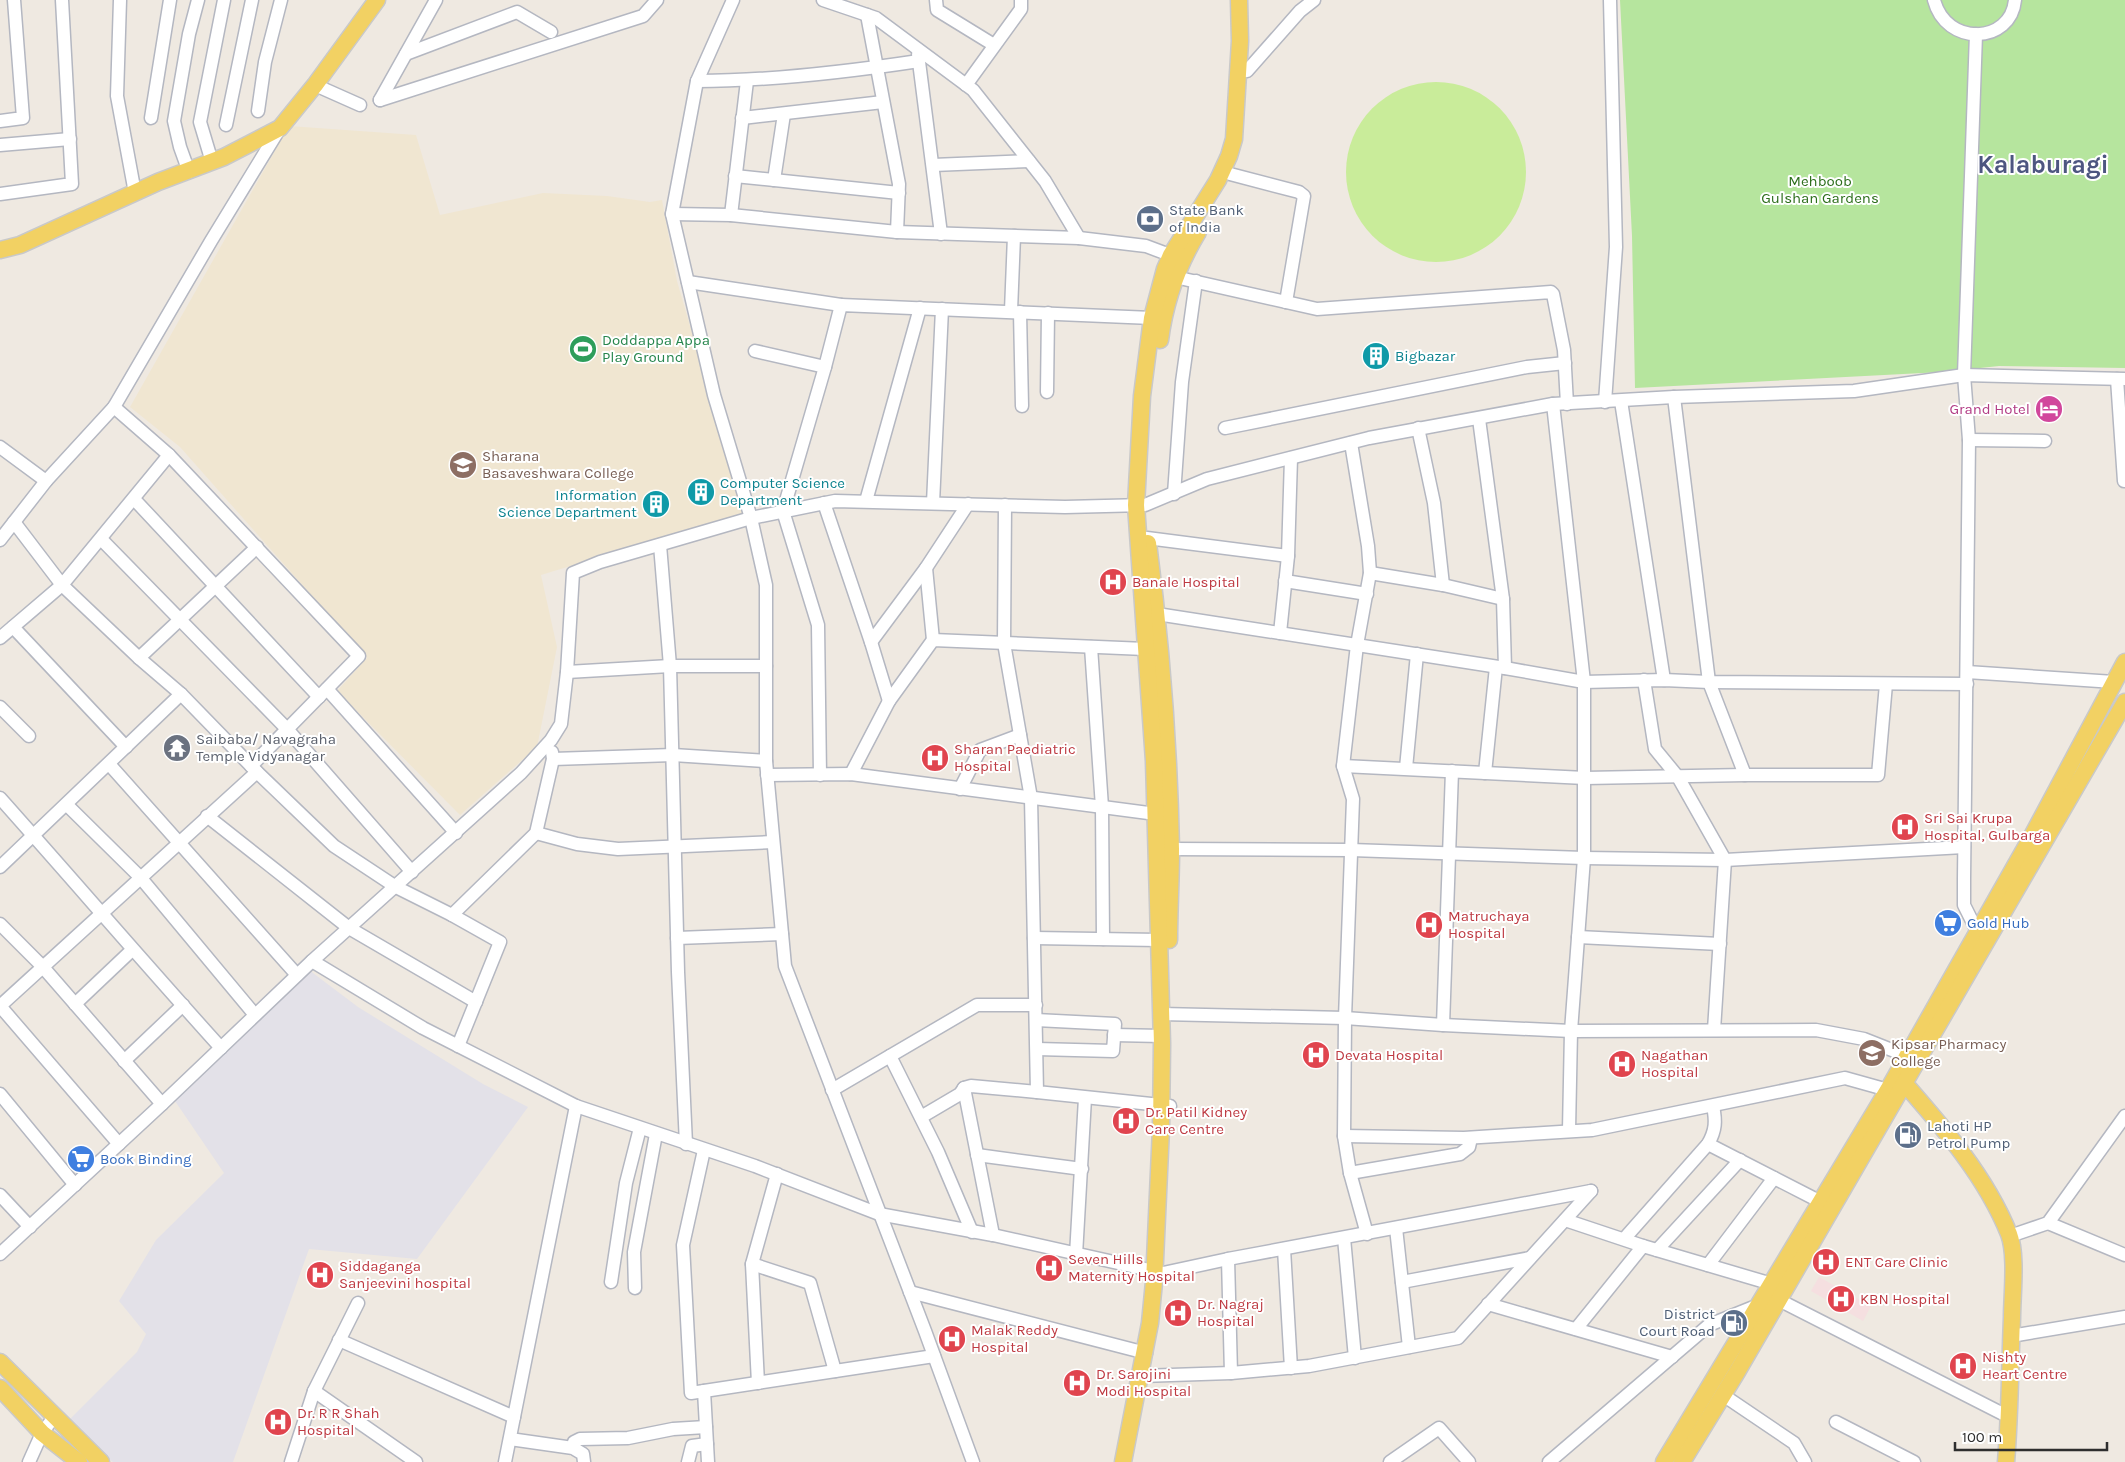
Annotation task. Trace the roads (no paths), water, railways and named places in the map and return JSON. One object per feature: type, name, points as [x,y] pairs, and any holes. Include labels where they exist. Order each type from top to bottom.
[{"type":"main road","points":[[0,250],[20,245],[135,193],[212,162],[280,128],[315,85],[377,0]]},
{"type":"main road","points":[[1166,1106],[1162,1036],[1166,1014],[1158,940],[1156,814],[1145,649],[1140,505],[1142,396],[1157,294],[1218,180],[1229,156],[1234,139],[1238,93],[1240,0]]},
{"type":"main road","points":[[1135,1462],[1138,1420],[1146,1376],[1159,1272],[1166,1106],[1166,1014],[1171,849],[1157,614],[1147,538],[1140,505],[1162,324],[1175,277],[1177,257],[1230,174],[1239,150],[1245,106],[1249,0]]},
{"type":"main road","points":[[1664,1462],[1761,1304],[1888,1090],[1900,1079],[1907,1056],[2031,838],[2125,662]]},
{"type":"main road","points":[[1682,1462],[1724,1395],[1779,1300],[1900,1079],[2125,702]]},
{"type":"main road","points":[[1900,1079],[1951,1138],[1992,1200],[2010,1236],[2013,1270],[2006,1462]]},
{"type":"main road","points":[[1146,1376],[1146,1353],[1159,1272]]},
{"type":"main road","points":[[0,1362],[101,1462]]},
{"type":"main road","points":[[0,1388],[42,1433],[79,1462]]},
{"type":"main road","points":[[1124,1462],[1138,1420]]},
{"type":"street","points":[[0,121],[23,118],[14,0]]},
{"type":"street","points":[[0,194],[72,184],[62,0]]},
{"type":"street","points":[[120,0],[117,96],[135,193]]},
{"type":"street","points":[[151,118],[170,0]]},
{"type":"street","points":[[189,172],[180,147],[174,121],[189,34],[198,0]]},
{"type":"street","points":[[212,162],[200,122],[224,0]]},
{"type":"street","points":[[226,125],[252,0]]},
{"type":"street","points":[[258,111],[265,62],[280,0]]},
{"type":"street","points":[[436,0],[380,100],[643,16],[657,0]]},
{"type":"street","points":[[733,0],[697,81],[672,214],[714,396],[751,518],[766,585],[766,761],[785,966],[973,1462]]},
{"type":"street","points":[[823,0],[876,18],[918,55],[973,90],[1045,181],[1078,238]]},
{"type":"street","points":[[936,0],[937,10],[994,46]]},
{"type":"street","points":[[966,85],[1021,8],[1020,0]]},
{"type":"street","points":[[1247,71],[1300,11],[1314,0]]},
{"type":"street","points":[[1605,402],[1616,247],[1610,0]]},
{"type":"street","points":[[1934,0],[1937,12],[1951,28],[1968,35],[1987,33],[2004,23],[2009,17],[2015,0]]},
{"type":"street","points":[[406,54],[516,12],[551,32]]},
{"type":"street","points":[[867,15],[899,184],[897,232]]},
{"type":"street","points":[[1976,34],[1964,375],[1969,440],[1964,905],[1977,932]]},
{"type":"street","points":[[697,81],[747,81],[877,68],[918,55]]},
{"type":"street","points":[[918,55],[942,234]]},
{"type":"street","points":[[730,215],[747,81]]},
{"type":"street","points":[[315,85],[360,105]]},
{"type":"street","points":[[742,118],[883,102]]},
{"type":"street","points":[[774,180],[784,114]]},
{"type":"street","points":[[280,128],[114,407],[5,529],[139,658],[181,694],[254,769],[334,846],[396,887],[500,942],[458,1046]]},
{"type":"street","points":[[0,145],[70,139]]},
{"type":"street","points":[[933,165],[1029,161]]},
{"type":"street","points":[[1230,174],[1299,192],[1304,196],[1286,302]]},
{"type":"street","points":[[735,176],[899,194]]},
{"type":"street","points":[[672,214],[730,215],[897,232],[1078,238],[1140,244],[1177,257]]},
{"type":"street","points":[[1014,236],[1016,312],[1022,406]]},
{"type":"street","points":[[1175,277],[1317,308],[1551,292],[1554,294],[1563,342],[1567,404]]},
{"type":"street","points":[[1174,494],[1182,382],[1196,281]]},
{"type":"street","points":[[688,282],[841,306],[1048,312],[1152,318]]},
{"type":"street","points":[[820,775],[818,625],[783,511],[841,306]]},
{"type":"street","points":[[866,501],[920,308]]},
{"type":"street","points":[[933,503],[942,309]]},
{"type":"street","points":[[1047,392],[1048,312]]},
{"type":"street","points":[[755,351],[825,367]]},
{"type":"street","points":[[1225,428],[1527,367],[1565,363]]},
{"type":"street","points":[[0,1254],[162,1104],[312,961],[521,773],[551,740],[560,724],[566,672],[573,573],[600,562],[751,518],[835,501],[1065,507],[1140,505],[1174,494],[1207,480],[1351,443],[1418,428],[1479,419],[1554,404],[1674,397],[1854,392],[1964,375],[2121,379],[2124,481]]},
{"type":"street","points":[[1674,397],[1708,682],[1745,775]]},
{"type":"street","points":[[1621,401],[1664,680]]},
{"type":"street","points":[[1554,404],[1584,682],[1584,858],[1571,1031],[1569,1130]]},
{"type":"street","points":[[114,407],[169,455],[359,656],[287,729],[254,769],[207,816],[0,1006],[119,1144]]},
{"type":"street","points":[[1479,419],[1503,599],[1501,668],[1485,772]]},
{"type":"street","points":[[1418,428],[1434,503],[1443,585]]},
{"type":"street","points":[[1969,440],[2045,441]]},
{"type":"street","points":[[1351,443],[1368,546],[1370,573],[1358,645],[1343,766],[1353,798],[1345,1018],[1344,1136],[1350,1172],[1367,1234]]},
{"type":"street","points":[[0,447],[46,481]]},
{"type":"street","points":[[0,638],[62,585],[169,455]]},
{"type":"street","points":[[1280,633],[1288,556],[1291,458]]},
{"type":"street","points":[[134,499],[216,587],[323,693],[456,833]]},
{"type":"street","points":[[824,503],[889,701]]},
{"type":"street","points":[[871,642],[926,568],[968,504]]},
{"type":"street","points":[[1005,505],[1004,643],[1031,798],[1037,1092]]},
{"type":"street","points":[[1147,538],[1288,556]]},
{"type":"street","points":[[101,539],[287,729],[412,872]]},
{"type":"street","points":[[660,545],[670,666],[677,938],[686,1144]]},
{"type":"street","points":[[139,658],[257,547]]},
{"type":"street","points":[[851,774],[889,701],[933,640],[926,568]]},
{"type":"street","points":[[1370,573],[1443,585],[1503,599]]},
{"type":"street","points":[[1285,581],[1366,594]]},
{"type":"street","points":[[1157,614],[1584,682],[1664,680],[1886,684],[1967,678],[2114,682]]},
{"type":"street","points":[[13,627],[126,747]]},
{"type":"street","points":[[933,640],[1145,649]]},
{"type":"street","points":[[1091,647],[1102,807],[1103,939]]},
{"type":"street","points":[[1406,768],[1417,654]]},
{"type":"street","points":[[566,672],[670,666],[766,666]]},
{"type":"street","points":[[1644,680],[1655,748],[1678,777],[1725,860],[1714,1030]]},
{"type":"street","points":[[1343,766],[1585,778],[1878,775],[1886,684]]},
{"type":"street","points":[[0,868],[181,694]]},
{"type":"street","points":[[0,707],[29,736]]},
{"type":"street","points":[[960,789],[980,750],[1020,735]]},
{"type":"street","points":[[452,915],[536,833],[553,759],[551,740]]},
{"type":"street","points":[[553,759],[673,755],[766,761]]},
{"type":"street","points":[[109,764],[297,975]]},
{"type":"street","points":[[1444,1025],[1452,771]]},
{"type":"street","points":[[767,775],[851,774],[1156,814]]},
{"type":"street","points":[[0,798],[102,912],[132,950],[221,1048]]},
{"type":"street","points":[[67,805],[140,877],[255,1015]]},
{"type":"street","points":[[207,816],[349,928],[476,1002]]},
{"type":"street","points":[[536,833],[577,844],[618,849],[773,842]]},
{"type":"street","points":[[1171,849],[1351,850],[1584,858],[1725,860],[1964,846]]},
{"type":"street","points":[[0,924],[42,966],[162,1104]]},
{"type":"street","points":[[677,938],[782,934]]},
{"type":"street","points":[[1578,937],[1720,944]]},
{"type":"street","points":[[1034,938],[1158,940]]},
{"type":"street","points":[[75,1004],[132,950]]},
{"type":"street","points":[[312,961],[423,1028],[576,1106],[777,1174],[879,1214],[993,1235],[1159,1272],[1591,1191],[1458,1338],[1291,1368],[1231,1373],[1146,1376]]},
{"type":"street","points":[[124,1060],[183,1005]]},
{"type":"street","points":[[832,1090],[977,1006],[1036,1005]]},
{"type":"street","points":[[1166,1014],[1345,1018],[1571,1031],[1816,1030],[1864,1039],[1907,1056]]},
{"type":"street","points":[[1036,1020],[1115,1024],[1113,1051],[1036,1049]]},
{"type":"street","points":[[1114,1035],[1162,1036]]},
{"type":"street","points":[[890,1056],[944,1166],[972,1232]]},
{"type":"street","points":[[1344,1136],[1471,1138],[1569,1130],[1592,1130],[1845,1078],[1888,1090]]},
{"type":"street","points":[[921,1118],[960,1094],[964,1088],[971,1086],[1166,1106]]},
{"type":"street","points":[[964,1088],[993,1235]]},
{"type":"street","points":[[0,1094],[75,1185]]},
{"type":"street","points":[[1076,1255],[1085,1098]]},
{"type":"street","points":[[505,1462],[576,1106]]},
{"type":"street","points":[[1624,1239],[1708,1144],[1716,1124],[1713,1106]]},
{"type":"street","points":[[2010,1236],[2048,1223],[2125,1116]]},
{"type":"street","points":[[612,1282],[626,1183],[640,1128]]},
{"type":"street","points":[[635,1288],[634,1252],[656,1134]]},
{"type":"street","points":[[1350,1172],[1460,1154],[1469,1147],[1471,1138]]},
{"type":"street","points":[[1708,1144],[1821,1202]]},
{"type":"street","points":[[704,1150],[682,1245],[691,1393],[934,1356]]},
{"type":"street","points":[[977,1155],[1082,1170]]},
{"type":"street","points":[[1657,1250],[1740,1160]]},
{"type":"street","points":[[758,1383],[752,1264],[777,1174]]},
{"type":"street","points":[[1708,1265],[1774,1178]]},
{"type":"street","points":[[0,1195],[30,1227]]},
{"type":"street","points":[[1565,1220],[1643,1246],[1772,1284]]},
{"type":"street","points":[[2048,1223],[2125,1255]]},
{"type":"street","points":[[1396,1228],[1409,1347]]},
{"type":"street","points":[[1344,1238],[1354,1358]]},
{"type":"street","points":[[1576,1329],[1643,1246]]},
{"type":"street","points":[[1284,1249],[1291,1368]]},
{"type":"street","points":[[1228,1258],[1231,1373]]},
{"type":"street","points":[[1402,1282],[1530,1258]]},
{"type":"street","points":[[752,1264],[810,1283],[834,1371]]},
{"type":"street","points":[[910,1292],[1146,1353]]},
{"type":"street","points":[[1779,1300],[2009,1417]]},
{"type":"street","points":[[291,1462],[314,1391],[358,1304]]},
{"type":"street","points":[[1488,1304],[1672,1357]]},
{"type":"street","points":[[1550,1462],[1709,1325],[1761,1304]]},
{"type":"street","points":[[2011,1336],[2125,1317]]},
{"type":"street","points":[[339,1340],[514,1417]]},
{"type":"street","points":[[314,1391],[416,1462]]},
{"type":"street","points":[[704,1391],[708,1462]]},
{"type":"street","points":[[1724,1395],[1794,1443],[1805,1462]]},
{"type":"street","points":[[29,1462],[42,1433],[54,1417]]},
{"type":"street","points":[[1836,1422],[1914,1462]]},
{"type":"street","points":[[573,1448],[574,1442],[580,1439],[628,1438],[673,1430],[706,1427]]},
{"type":"street","points":[[1393,1461],[1439,1428],[1469,1462]]},
{"type":"street","points":[[510,1439],[573,1448],[583,1454],[584,1462]]},
{"type":"street","points":[[688,1462],[692,1446],[707,1444]]},
{"type":"place","name":"State Bank of India","points":[[1150,219]]},
{"type":"place","name":"Doddappa Appa Play Ground","points":[[583,349]]},
{"type":"place","name":"Bigbazar","points":[[1376,356]]},
{"type":"place","name":"Grand Hotel","points":[[2049,409]]},
{"type":"place","name":"Sharana Basaveshwara College","points":[[463,465]]},
{"type":"place","name":"Computer Science Department","points":[[701,492]]},
{"type":"place","name":"Information Science Department","points":[[656,504]]},
{"type":"place","name":"Banale Hospital","points":[[1113,582]]},
{"type":"place","name":"Saibaba/ Navagraha Temple Vidyanagar","points":[[177,748]]},
{"type":"place","name":"Sharan Paediatric Hospital","points":[[935,758]]},
{"type":"place","name":"Sri Sai Krupa Hospital, Gulbarga","points":[[1905,827]]},
{"type":"place","name":"Gold Hub","points":[[1948,923]]},
{"type":"place","name":"Matruchaya Hospital","points":[[1429,925]]},
{"type":"place","name":"Kipsar Pharmacy College","points":[[1872,1053]]},
{"type":"place","name":"Devata Hospital","points":[[1316,1055]]},
{"type":"place","name":"Nagathan Hospital","points":[[1622,1064]]},
{"type":"place","name":"Dr. Patil Kidney Care Centre","points":[[1126,1121]]},
{"type":"place","name":"Lahoti HP Petrol Pump","points":[[1908,1135]]},
{"type":"place","name":"Book Binding","points":[[81,1159]]},
{"type":"place","name":"ENT Care Clinic","points":[[1826,1262]]},
{"type":"place","name":"Seven Hills Maternity Hospital","points":[[1049,1268]]},
{"type":"place","name":"Siddaganga Sanjeevini hospital","points":[[320,1275]]},
{"type":"place","name":"KBN Hospital","points":[[1841,1299]]},
{"type":"place","name":"Dr. Nagraj Hospital","points":[[1178,1313]]},
{"type":"place","name":"District Court Road","points":[[1734,1323]]},
{"type":"place","name":"Malak Reddy Hospital","points":[[952,1339]]},
{"type":"place","name":"Nishty Heart Centre","points":[[1963,1366]]},
{"type":"place","name":"Dr. Sarojini Modi Hospital","points":[[1077,1383]]},
{"type":"place","name":"Dr. R R Shah Hospital","points":[[278,1422]]},
{"type":"district","name":"Kalaburagi","points":[[2043,164]]},
{"type":"park label","name":"Mehboob Gulshan Gardens","points":[[1820,190]]}]
